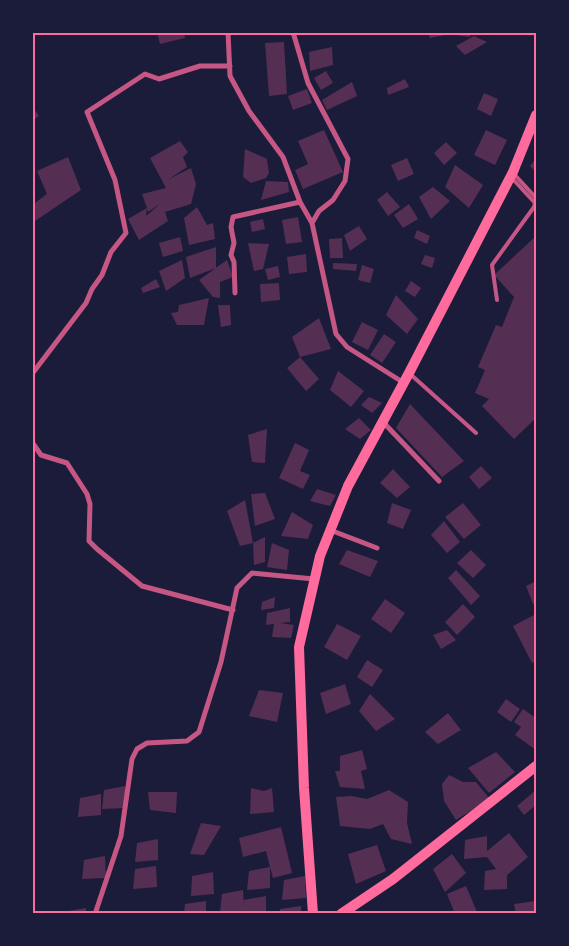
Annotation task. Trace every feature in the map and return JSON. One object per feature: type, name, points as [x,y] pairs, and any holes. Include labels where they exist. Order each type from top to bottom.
[{"type":"main road","points":[[313,914],[299,666],[300,639],[314,579],[330,530],[348,486],[410,373],[512,174],[536,115]]},
{"type":"main road","points":[[341,914],[393,879],[536,766]]},
{"type":"street","points":[[228,32],[230,76],[249,111],[283,157],[300,202],[312,223],[336,334],[347,347],[404,383]]},
{"type":"street","points":[[293,32],[308,83],[348,159],[345,181],[333,200],[319,211],[312,223]]},
{"type":"street","points":[[32,374],[86,303],[92,289],[102,275],[111,252],[126,232],[115,180],[86,112],[144,74],[159,79],[200,66],[230,66]]},
{"type":"street","points":[[236,293],[231,255],[234,243],[231,227],[233,217],[300,202]]},
{"type":"street","points":[[382,422],[439,481]]},
{"type":"street","points":[[32,442],[41,455],[68,465],[89,499],[89,541],[134,581],[150,588],[233,610]]},
{"type":"street","points":[[330,530],[377,548]]},
{"type":"street","points":[[95,914],[121,836],[134,754],[137,749],[147,743],[187,741],[199,732],[221,662],[237,588],[252,573],[314,579]]},
{"type":"lane","points":[[497,300],[492,265],[535,207],[512,174]]},
{"type":"lane","points":[[410,373],[476,433]]},
{"type":"building","points":[[157,32],[184,32],[185,38],[160,44]]},
{"type":"building","points":[[427,32],[444,32],[445,35],[430,38]]},
{"type":"building","points":[[454,32],[470,32],[470,37],[455,35]]},
{"type":"building","points":[[474,36],[487,42],[465,55],[456,46]]},
{"type":"building","points":[[284,42],[287,94],[269,96],[265,43]]},
{"type":"building","points":[[332,47],[333,65],[310,71],[309,52]]},
{"type":"building","points":[[326,71],[333,83],[321,90],[314,78]]},
{"type":"building","points":[[405,79],[409,87],[388,95],[387,88]]},
{"type":"building","points":[[352,82],[357,96],[327,110],[322,100]]},
{"type":"building","points":[[307,89],[312,103],[293,110],[288,96]]},
{"type":"building","points":[[484,93],[498,99],[491,116],[477,109]]},
{"type":"building","points":[[32,106],[39,116],[32,121]]},
{"type":"building","points":[[324,130],[343,172],[303,189],[295,170],[308,164],[298,141]]},
{"type":"building","points":[[486,130],[507,140],[495,165],[474,155]]},
{"type":"building","points":[[180,141],[188,152],[183,157],[187,167],[169,179],[191,168],[196,184],[191,204],[165,212],[168,221],[139,240],[128,219],[147,208],[142,194],[166,188],[150,158]],"holes":[[[160,204],[146,216],[147,208],[148,212]]]},
{"type":"building","points":[[446,142],[457,153],[444,165],[434,153]]},
{"type":"building","points":[[245,149],[267,159],[269,173],[266,178],[251,183],[243,177]]},
{"type":"building","points":[[68,157],[81,190],[32,223],[32,205],[47,194],[37,171]]},
{"type":"building","points":[[407,158],[414,174],[398,181],[391,165]]},
{"type":"building","points":[[536,158],[536,172],[530,166]]},
{"type":"building","points":[[455,165],[483,185],[469,208],[445,187]]},
{"type":"building","points":[[266,181],[288,182],[289,192],[261,200]]},
{"type":"building","points":[[433,187],[450,201],[431,219],[419,197]]},
{"type":"building","points":[[387,192],[400,207],[388,216],[377,200]]},
{"type":"building","points":[[409,204],[418,219],[403,228],[394,215]]},
{"type":"building","points":[[197,207],[207,225],[213,223],[215,239],[189,245],[184,218]]},
{"type":"building","points":[[298,217],[302,242],[286,244],[282,220]]},
{"type":"building","points":[[263,219],[265,229],[252,232],[250,222]]},
{"type":"building","points":[[359,226],[367,239],[350,251],[344,235]]},
{"type":"building","points":[[417,230],[430,236],[427,244],[414,238]]},
{"type":"building","points":[[536,236],[536,418],[514,439],[482,406],[489,399],[475,393],[485,370],[478,367],[496,325],[502,327],[514,297],[494,275]]},
{"type":"building","points":[[180,237],[183,251],[163,257],[159,243]]},
{"type":"building","points":[[342,238],[343,258],[330,258],[329,239]]},
{"type":"building","points":[[248,243],[269,244],[263,269],[254,271]]},
{"type":"building","points":[[216,247],[216,268],[190,278],[186,257]]},
{"type":"building","points":[[306,254],[307,272],[289,274],[287,257]]},
{"type":"building","points":[[425,255],[435,258],[432,268],[421,264]]},
{"type":"building","points":[[182,260],[185,278],[166,291],[159,271]]},
{"type":"building","points":[[227,260],[233,277],[220,282],[220,298],[213,297],[199,280]]},
{"type":"building","points":[[333,263],[357,264],[356,271],[333,269]]},
{"type":"building","points":[[362,265],[374,269],[370,283],[358,280]]},
{"type":"building","points":[[278,266],[280,277],[268,280],[265,269]]},
{"type":"building","points":[[156,279],[160,287],[143,293],[141,288]]},
{"type":"building","points":[[411,281],[421,288],[415,297],[405,291]]},
{"type":"building","points":[[279,283],[280,300],[261,302],[260,284]]},
{"type":"building","points":[[396,295],[418,319],[407,334],[386,315]]},
{"type":"building","points":[[209,298],[204,325],[177,325],[171,313],[178,312],[179,305]]},
{"type":"building","points":[[218,305],[230,305],[231,325],[221,327]]},
{"type":"building","points":[[319,318],[331,349],[300,357],[292,337]]},
{"type":"building","points":[[362,322],[378,330],[368,350],[352,342]]},
{"type":"building","points":[[384,334],[396,342],[382,363],[370,355]]},
{"type":"building","points":[[300,357],[319,379],[306,391],[287,368]]},
{"type":"building","points":[[338,371],[364,391],[351,407],[330,390]]},
{"type":"building","points":[[369,397],[382,403],[372,413],[361,405]]},
{"type":"building","points":[[410,404],[464,461],[442,477],[396,428]]},
{"type":"building","points":[[359,418],[371,430],[360,439],[345,429]]},
{"type":"building","points":[[267,429],[265,463],[252,462],[248,435]]},
{"type":"building","points":[[295,443],[309,450],[300,471],[310,475],[303,489],[279,478]]},
{"type":"building","points":[[481,466],[492,478],[479,489],[469,477]]},
{"type":"building","points":[[393,469],[410,487],[397,498],[380,483]]},
{"type":"building","points":[[317,489],[336,495],[330,506],[310,501]]},
{"type":"building","points":[[265,493],[275,519],[255,526],[251,494]]},
{"type":"building","points":[[245,500],[253,543],[240,546],[227,511]]},
{"type":"building","points":[[392,503],[411,510],[403,529],[387,523]]},
{"type":"building","points":[[463,503],[481,525],[464,539],[445,517]]},
{"type":"building","points":[[292,512],[313,525],[308,539],[281,536]]},
{"type":"building","points":[[444,521],[460,542],[447,553],[431,535]]},
{"type":"building","points":[[265,537],[265,562],[254,565],[253,543]]},
{"type":"building","points":[[272,543],[289,550],[287,570],[267,567]]},
{"type":"building","points":[[347,550],[378,561],[370,577],[339,564]]},
{"type":"building","points":[[471,550],[486,565],[473,578],[457,563]]},
{"type":"building","points":[[456,570],[480,596],[471,605],[448,578]]},
{"type":"building","points":[[536,581],[536,604],[533,604],[526,586]]},
{"type":"building","points":[[275,597],[274,608],[261,610],[262,602]]},
{"type":"building","points":[[385,599],[405,613],[391,633],[371,619]]},
{"type":"building","points":[[463,604],[475,617],[457,635],[445,622]]},
{"type":"building","points":[[290,608],[290,622],[280,623],[294,625],[291,638],[272,637],[274,624],[266,625],[267,613]]},
{"type":"building","points":[[534,615],[536,620],[536,661],[532,663],[513,626]]},
{"type":"building","points":[[337,624],[361,636],[347,660],[324,647]]},
{"type":"building","points":[[447,630],[456,640],[441,649],[433,635]]},
{"type":"building","points":[[367,660],[383,670],[372,687],[357,677]]},
{"type":"building","points":[[345,684],[351,704],[326,714],[320,693]]},
{"type":"building","points":[[259,690],[283,693],[277,722],[249,716]]},
{"type":"building","points":[[370,694],[395,719],[376,731],[359,711]]},
{"type":"building","points":[[506,699],[520,709],[511,722],[497,712]]},
{"type":"building","points":[[523,709],[536,718],[536,750],[515,735],[521,727],[514,722]]},
{"type":"building","points":[[448,713],[461,730],[438,744],[425,732]]},
{"type":"building","points":[[362,750],[367,769],[361,771],[365,789],[340,787],[335,771],[340,771],[340,756]]},
{"type":"building","points":[[496,752],[515,772],[489,793],[468,768]]},
{"type":"building","points":[[449,775],[463,782],[476,782],[490,799],[456,820],[444,801],[442,784]]},
{"type":"building","points":[[125,786],[126,808],[102,809],[104,790]]},
{"type":"building","points":[[251,788],[264,791],[272,788],[274,812],[250,814]]},
{"type":"building","points":[[389,790],[408,802],[407,823],[412,844],[391,839],[383,824],[370,829],[340,826],[336,797],[351,796],[367,799]]},
{"type":"building","points":[[536,790],[536,805],[524,815],[517,806]]},
{"type":"building","points":[[148,792],[177,792],[176,813],[150,810]]},
{"type":"building","points":[[101,794],[101,815],[78,817],[80,798]]},
{"type":"building","points":[[201,823],[221,826],[204,855],[190,854]]},
{"type":"building","points":[[281,827],[292,873],[273,878],[266,851],[243,857],[239,838]]},
{"type":"building","points":[[509,833],[528,857],[507,875],[507,889],[484,890],[485,871],[496,869],[487,857],[464,859],[465,840],[487,836],[487,851]]},
{"type":"building","points":[[158,839],[158,860],[135,862],[137,843]]},
{"type":"building","points":[[377,845],[386,871],[356,884],[348,854]]},
{"type":"building","points":[[452,854],[466,873],[445,892],[433,869]]},
{"type":"building","points":[[105,856],[106,878],[82,879],[84,860]]},
{"type":"building","points":[[156,866],[157,887],[133,889],[135,869]]},
{"type":"building","points":[[270,867],[270,888],[247,890],[249,871]]},
{"type":"building","points":[[213,872],[214,894],[191,896],[192,876]]},
{"type":"building","points":[[305,876],[306,898],[282,900],[284,880]]},
{"type":"building","points":[[466,886],[478,914],[455,914],[447,894]]},
{"type":"building","points":[[243,890],[244,907],[244,900],[266,896],[266,914],[243,914],[243,911],[220,913],[222,894]]},
{"type":"building","points":[[206,901],[206,914],[184,914],[185,904]]},
{"type":"building","points":[[536,901],[536,914],[516,914],[514,904]]},
{"type":"building","points":[[301,906],[301,914],[280,914],[280,909]]},
{"type":"building","points":[[86,908],[86,914],[62,914],[62,912]]}]
